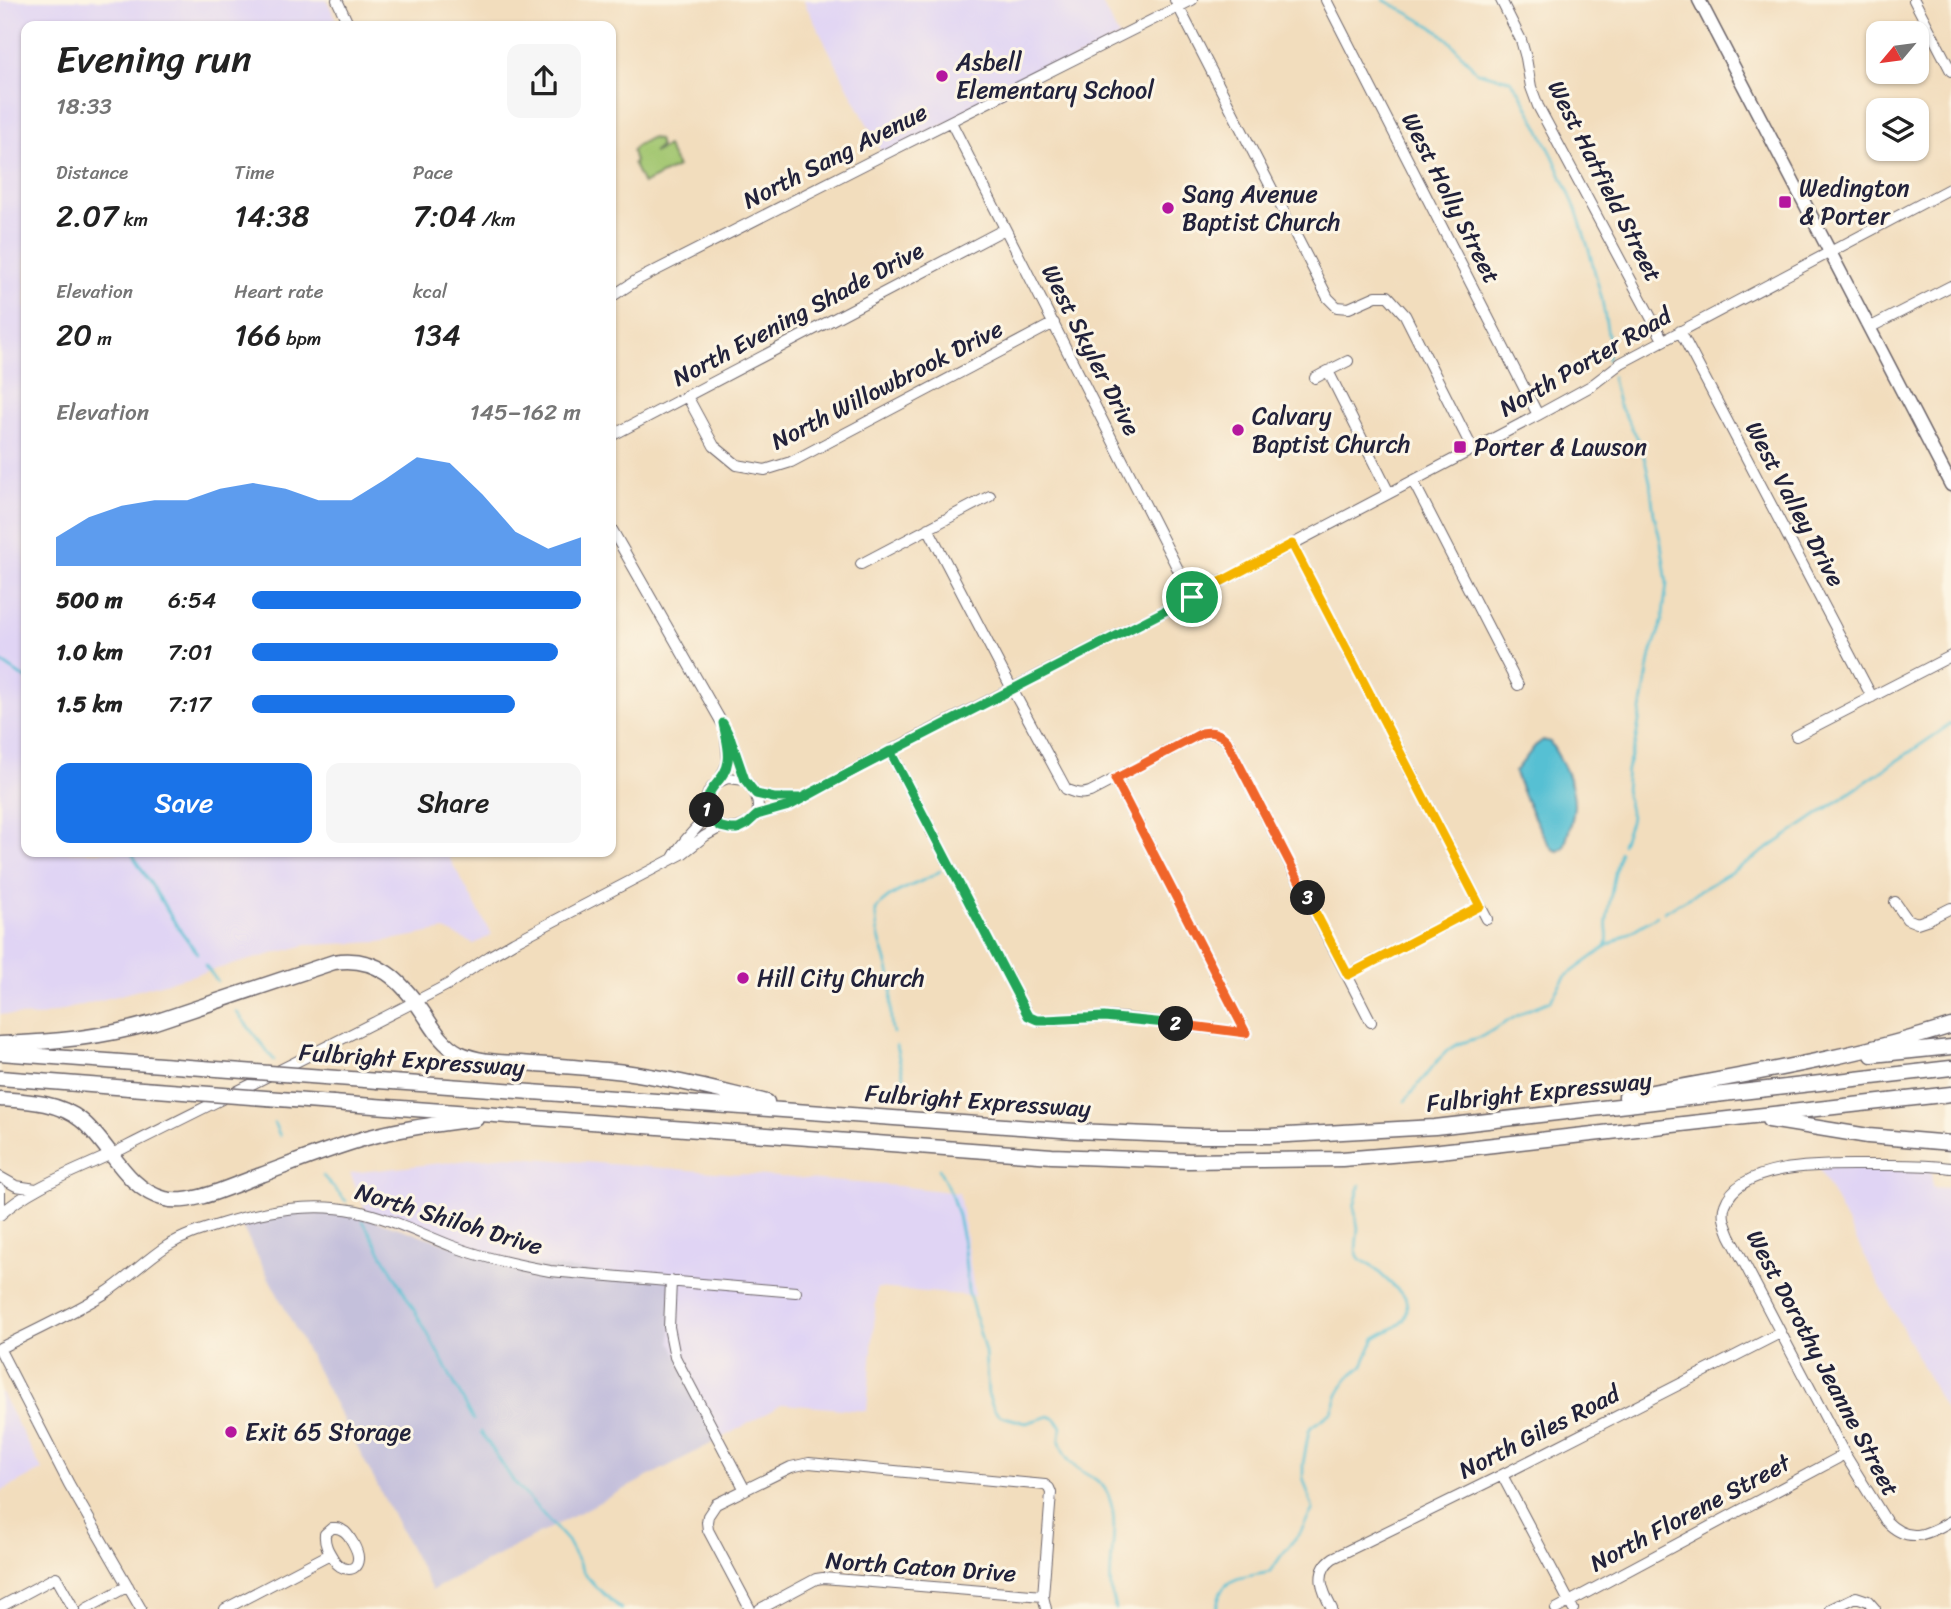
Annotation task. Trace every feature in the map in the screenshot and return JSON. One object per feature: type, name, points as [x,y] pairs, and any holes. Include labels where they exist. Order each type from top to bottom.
[{"type":"highway","points":[[0,1044],[51,1042],[121,1032],[324,965],[347,960],[367,962],[382,969],[401,985],[445,1044],[476,1059],[661,1077],[813,1112]]},
{"type":"highway","points":[[1514,1118],[1825,1059],[1951,1026]]},
{"type":"highway","points":[[1825,1059],[1951,1047]]},
{"type":"highway","name":"Fulbright Expressway","points":[[0,1053],[1074,1131],[1198,1136],[1338,1133],[1435,1126],[1951,1068]]},
{"type":"highway","name":"Fulbright Expressway","points":[[0,1078],[1052,1156],[1188,1161],[1342,1159],[1440,1151],[1951,1094]]},
{"type":"highway","points":[[0,1099],[44,1103],[69,1112],[82,1120],[110,1155],[143,1189],[167,1200],[206,1195],[366,1138],[434,1124],[505,1115]]},
{"type":"highway","points":[[1750,1117],[1868,1136],[1951,1143]]},
{"type":"main road","points":[[1699,0],[1951,485]]},
{"type":"street","points":[[337,0],[347,21]]},
{"type":"street","name":"North Sang Avenue","points":[[616,294],[666,265],[951,122],[1177,3],[1192,0]]},
{"type":"street","name":"West Holly Street","points":[[1326,0],[1538,415]]},
{"type":"street","name":"West Hatfield Street","points":[[1501,0],[1521,40],[1538,106],[1663,340]]},
{"type":"street","points":[[1914,0],[1951,71]]},
{"type":"street","points":[[1177,3],[1328,298],[1337,307],[1349,308],[1376,296],[1388,296],[1398,305],[1473,450]]},
{"type":"street","name":"West Skyler Drive","points":[[951,122],[1192,597]]},
{"type":"street","name":"North Porter Road","points":[[757,815],[789,806],[890,751],[1473,450],[1577,395],[1621,363],[1951,188]]},
{"type":"street","name":"North Evening Shade Drive","points":[[616,433],[1005,229]]},
{"type":"street","points":[[1869,328],[1951,286]]},
{"type":"street","name":"North Willowbrook Drive","points":[[687,396],[714,446],[737,465],[765,470],[791,462],[1054,323]]},
{"type":"street","name":"West Valley Drive","points":[[1680,331],[1872,697]]},
{"type":"street","points":[[1315,378],[1348,361]]},
{"type":"street","points":[[1328,371],[1389,493]]},
{"type":"street","points":[[1413,481],[1518,685]]},
{"type":"street","points":[[861,564],[990,496]]},
{"type":"street","points":[[928,528],[1066,789],[1074,793],[1090,792],[1202,733],[1216,733],[1227,741],[1371,1022]]},
{"type":"street","points":[[616,537],[723,723],[745,780],[756,794],[759,806],[757,815],[738,829],[721,827],[708,814],[706,800],[709,792],[720,780],[745,780]]},
{"type":"street","points":[[1292,544],[1487,919]]},
{"type":"street","points":[[1796,736],[1951,656]]},
{"type":"street","points":[[720,780],[728,762],[723,723]]},
{"type":"street","points":[[890,751],[1028,1016],[1037,1020],[1125,1018],[1246,1033],[1115,779]]},
{"type":"street","points":[[756,794],[774,798],[801,798]]},
{"type":"street","points":[[673,858],[678,848],[708,814]]},
{"type":"street","points":[[0,1215],[17,1200],[37,1189],[449,985],[514,942],[642,877],[721,827]]},
{"type":"street","points":[[1895,902],[1907,919],[1917,923],[1951,908]]},
{"type":"street","points":[[1348,975],[1480,906]]},
{"type":"street","name":"West Dorothy Jeanne Street","points":[[1951,1168],[1931,1165],[1794,1167],[1752,1178],[1737,1189],[1726,1202],[1723,1211],[1730,1236],[1780,1333],[1844,1453],[1885,1521],[1903,1533],[1919,1535],[1928,1534],[1951,1521]]},
{"type":"street","points":[[0,1177],[16,1186],[37,1189]]},
{"type":"street","points":[[0,1189],[0,1215]]},
{"type":"street","name":"North Shiloh Drive","points":[[0,1349],[105,1293],[179,1239],[278,1209],[334,1208],[360,1212],[397,1223],[454,1247],[524,1266],[796,1292]]},
{"type":"street","points":[[671,1281],[669,1327],[675,1357],[745,1490]]},
{"type":"street","name":"North Giles Road","points":[[1332,1609],[1322,1588],[1321,1573],[1333,1559],[1780,1333]]},
{"type":"street","points":[[0,1349],[63,1472],[141,1609]]},
{"type":"street","name":"North Florene Street","points":[[1556,1609],[1571,1605],[1844,1453]]},
{"type":"street","points":[[750,1609],[708,1530],[708,1516],[716,1504],[791,1467],[809,1463],[1045,1485],[1051,1493],[1043,1596],[1046,1609]]},
{"type":"street","points":[[1502,1475],[1571,1605]]},
{"type":"street","points":[[225,1609],[330,1554]]},
{"type":"street","points":[[0,1608],[57,1577],[74,1609]]},
{"type":"street","name":"North Caton Drive","points":[[760,1609],[816,1579],[823,1578],[1043,1596]]},
{"type":"street","points":[[86,1609],[128,1586]]},
{"type":"street","points":[[1830,1609],[1850,1599],[1862,1598],[1875,1609]]},
{"type":"shaded area","points":[[0,0],[327,0],[337,21],[21,21],[21,857],[449,857],[492,935],[474,944],[445,930],[380,942],[306,945],[38,1017],[0,1014]]},
{"type":"shaded area","name":"Asbell Elementary School","points":[[803,0],[1100,0],[1119,37],[883,155]]},
{"type":"shaded area","points":[[506,1156],[959,1193],[975,1296],[877,1288],[867,1411],[783,1404],[718,1440],[524,1266],[367,1214],[350,1173]]},
{"type":"shaded area","points":[[1817,1165],[1931,1165],[1932,1187],[1951,1188],[1951,1421]]},
{"type":"shaded area","points":[[334,1207],[498,1260],[671,1281],[671,1342],[718,1440],[432,1590],[238,1219]]},
{"type":"shaded area","points":[[0,1391],[42,1470],[0,1492]]},
{"type":"green space","points":[[650,138],[658,139],[660,147],[653,153],[667,146],[677,167],[643,184],[633,163],[632,151]]},
{"type":"water","points":[[1543,740],[1550,742],[1558,756],[1569,779],[1573,796],[1574,809],[1570,826],[1564,847],[1558,851],[1553,849],[1544,836],[1515,772]]},
{"type":"waterway","points":[[1384,0],[1431,26],[1448,39],[1477,72],[1510,80],[1520,92],[1553,156],[1576,209],[1602,300],[1609,340],[1608,360]]},
{"type":"waterway","points":[[1612,377],[1618,403],[1637,437],[1645,460],[1667,583],[1662,622],[1651,654],[1635,744],[1627,769],[1625,789],[1631,816],[1622,844]]},
{"type":"waterway","points":[[0,661],[21,676]]},
{"type":"waterway","points":[[1664,912],[1748,862],[1951,724]]},
{"type":"waterway","points":[[1405,1101],[1448,1050],[1481,1037],[1527,1010],[1550,1001],[1565,977],[1606,947],[1608,911],[1620,852]]},
{"type":"waterway","points":[[134,857],[197,953]]},
{"type":"waterway","points":[[893,1033],[891,982],[877,928],[876,910],[897,892],[940,871]]},
{"type":"waterway","points":[[1609,945],[1657,916]]},
{"type":"waterway","points":[[205,965],[217,981]]},
{"type":"waterway","points":[[236,1011],[274,1060]]},
{"type":"waterway","points":[[896,1046],[906,1100]]},
{"type":"waterway","points":[[274,1123],[280,1136]]},
{"type":"waterway","points":[[939,1169],[958,1216],[968,1290],[985,1352],[988,1394],[992,1405],[1001,1416],[1026,1423],[1049,1416],[1056,1419],[1061,1427],[1060,1442],[1067,1457],[1072,1464],[1105,1489],[1113,1511],[1111,1582],[1116,1609]]},
{"type":"waterway","points":[[323,1176],[346,1201]]},
{"type":"waterway","points":[[1216,1609],[1225,1586],[1236,1579],[1270,1572],[1301,1531],[1313,1509],[1303,1477],[1309,1430],[1332,1412],[1347,1379],[1363,1365],[1375,1338],[1400,1324],[1406,1314],[1405,1297],[1358,1256],[1358,1228],[1354,1207],[1360,1185]]},
{"type":"waterway","points":[[363,1221],[474,1420]]},
{"type":"waterway","points":[[481,1432],[514,1482],[567,1541],[584,1573],[621,1609]]},
{"type":"place","name":"Asbell Elementary School","points":[[942,76]]},
{"type":"place","name":"Wedington & Porter","points":[[1785,202]]},
{"type":"place","name":"Sang Avenue Baptist Church","points":[[1168,208]]},
{"type":"place","name":"Calvary Baptist Church","points":[[1238,430]]},
{"type":"place","name":"Porter & Lawson","points":[[1460,447]]},
{"type":"place","name":"Hill City Church","points":[[743,978]]},
{"type":"place","name":"Exit 65 Storage","points":[[231,1432]]},
{"type":"route","points":[[1292,544],[1480,906],[1348,975],[1227,741],[1216,733],[1202,733],[1115,779],[1246,1033],[1125,1018],[1037,1020],[1028,1016],[890,751],[789,806],[757,815],[738,829],[721,827],[708,814],[706,800],[709,792],[720,780],[728,762],[723,723],[740,761],[745,780],[756,794],[774,798],[801,798],[876,758],[1192,597],[1292,544]]}]
